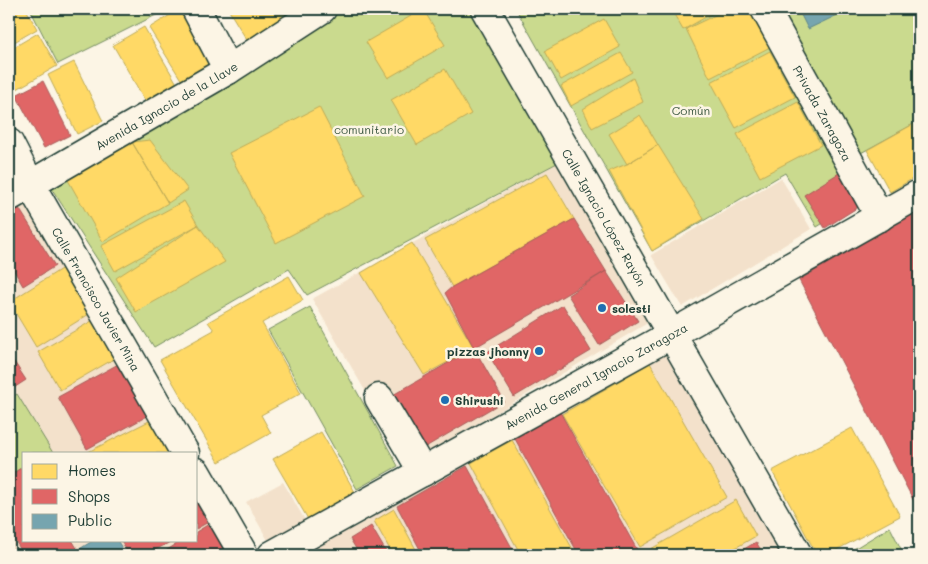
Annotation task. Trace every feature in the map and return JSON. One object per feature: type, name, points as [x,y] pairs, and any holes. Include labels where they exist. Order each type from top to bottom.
[{"type":"street","points":[[196,9],[228,70]]},
{"type":"street","name":"Avenida Ignacio de la Llave","points":[[20,190],[228,70],[322,9]]},
{"type":"street","name":"Calle Ignacio López Rayón","points":[[484,9],[798,555]]},
{"type":"street","name":"Privada Zaragoza","points":[[765,9],[880,217]]},
{"type":"street","name":"Calle Francisco Javier Mina","points":[[9,143],[20,190],[184,452]]},
{"type":"street","name":"Avenida General Ignacio Zaragoza","points":[[272,555],[672,334],[919,194]]},
{"type":"street","points":[[379,398],[423,472]]},
{"type":"street","points":[[198,475],[244,555]]},
{"type":"shaded area","points":[[559,162],[651,321],[408,465],[312,299]]},
{"type":"shaded area","points":[[781,178],[811,229],[682,307],[651,255]]},
{"type":"shaded area","points":[[27,204],[174,452],[22,452],[22,542],[198,542],[198,492],[236,555],[9,555],[9,215]]},
{"type":"shaded area","points":[[661,347],[781,555],[296,555]]},
{"type":"shaded area","points":[[283,482],[310,529],[273,549],[246,502]]},
{"type":"green space","points":[[30,9],[168,9],[58,64]]},
{"type":"green space","name":"comunitario","points":[[338,9],[473,9],[559,162],[307,295],[289,269],[154,347],[48,183],[155,124]]},
{"type":"green space","name":"Común","points":[[516,9],[760,9],[862,199],[817,227],[785,173],[652,251]]},
{"type":"green space","points":[[780,9],[919,9],[919,121],[859,154]]},
{"type":"green space","points":[[310,307],[398,466],[357,489],[268,330]]},
{"type":"green space","points":[[17,394],[52,452],[22,452],[22,467],[9,476],[9,399]]},
{"type":"green space","points":[[890,527],[904,555],[844,555]]},
{"type":"building: Homes","points":[[9,9],[26,9],[37,29],[9,45]]},
{"type":"building: Homes","points":[[180,9],[188,9],[222,64],[185,86],[149,28]]},
{"type":"building: Homes","points":[[228,9],[305,9],[248,42]]},
{"type":"building: Homes","points":[[423,9],[445,45],[388,78],[366,42]]},
{"type":"building: Homes","points":[[671,9],[720,9],[683,30]]},
{"type":"building: Homes","points":[[728,9],[753,9],[772,46],[710,78],[686,29]]},
{"type":"building: Homes","points":[[604,19],[620,47],[561,80],[545,51]]},
{"type":"building: Homes","points":[[144,27],[179,87],[147,104],[113,45]]},
{"type":"building: Homes","points":[[38,33],[57,66],[17,89],[9,76],[9,50]]},
{"type":"building: Homes","points":[[770,51],[795,97],[736,128],[711,82]]},
{"type":"building: Homes","points":[[621,53],[632,72],[571,106],[561,86]]},
{"type":"building: Homes","points":[[74,62],[103,121],[77,134],[48,75]]},
{"type":"building: Homes","points":[[445,69],[471,114],[417,145],[391,100]]},
{"type":"building: Homes","points":[[633,78],[643,102],[592,128],[583,109]]},
{"type":"building: Homes","points":[[798,102],[821,145],[760,177],[737,134]]},
{"type":"building: Homes","points":[[319,107],[365,196],[276,243],[229,153]]},
{"type":"building: Homes","points":[[640,115],[658,145],[627,164],[609,134]]},
{"type":"building: Homes","points":[[919,121],[919,175],[890,192],[867,150]]},
{"type":"building: Homes","points":[[129,137],[168,203],[103,242],[64,173]]},
{"type":"building: Homes","points":[[150,140],[188,190],[168,203],[132,142]]},
{"type":"building: Homes","points":[[658,145],[704,219],[652,251],[609,171],[627,164]]},
{"type":"building: Homes","points":[[547,173],[574,219],[452,287],[425,240]]},
{"type":"building: Homes","points":[[184,201],[198,225],[115,271],[101,246]]},
{"type":"building: Homes","points":[[198,225],[225,262],[136,312],[116,278]]},
{"type":"building: Homes","points":[[412,243],[474,348],[424,375],[361,273]]},
{"type":"building: Homes","points":[[66,266],[94,311],[36,347],[9,302]]},
{"type":"building: Homes","points":[[289,276],[303,300],[262,323],[301,393],[261,415],[271,433],[219,462],[160,360],[214,330],[208,322]]},
{"type":"building: Homes","points":[[97,318],[119,356],[60,390],[38,352]]},
{"type":"building: Homes","points":[[650,363],[727,497],[640,547],[562,414]]},
{"type":"building: Homes","points":[[155,418],[172,452],[88,452]]},
{"type":"building: Homes","points":[[852,428],[900,516],[827,555],[817,555],[772,471]]},
{"type":"building: Homes","points":[[321,432],[359,499],[312,526],[273,459]]},
{"type":"building: Homes","points":[[512,440],[576,555],[521,555],[471,463]]},
{"type":"building: Homes","points":[[736,500],[756,536],[723,555],[646,555],[644,553]]},
{"type":"building: Homes","points":[[394,509],[419,555],[393,555],[374,521]]},
{"type":"building: Shops","points":[[43,81],[70,135],[44,148],[16,95]]},
{"type":"building: Shops","points":[[839,173],[860,206],[825,228],[804,195]]},
{"type":"building: Shops","points":[[17,205],[55,266],[23,286],[9,262],[9,210]]},
{"type":"building: Shops","points":[[919,211],[919,511],[799,280]]},
{"type":"building: Shops","points":[[574,219],[606,271],[474,348],[445,293],[452,287]]},
{"type":"building: Shops","name":"solesti","points":[[606,271],[638,321],[599,345],[568,295]]},
{"type":"building: Shops","name":"pizzas jhonny","points":[[563,305],[591,351],[514,397],[487,352]]},
{"type":"building: Shops","name":"Shirushi","points":[[474,348],[504,401],[417,452],[386,399]]},
{"type":"building: Shops","points":[[9,354],[26,380],[9,391]]},
{"type":"building: Shops","points":[[122,362],[151,414],[87,449],[58,397]]},
{"type":"building: Shops","points":[[560,412],[640,555],[579,555],[514,437]]},
{"type":"building: Shops","points":[[467,466],[516,555],[423,555],[397,506]]},
{"type":"building: Shops","points":[[22,467],[22,542],[73,542],[81,555],[24,555],[9,531],[9,476]]},
{"type":"building: Shops","points":[[198,500],[210,521],[198,528]]},
{"type":"building: Shops","points":[[209,524],[233,555],[159,555],[180,542],[198,542],[198,531]]},
{"type":"building: Shops","points":[[371,526],[388,555],[360,555],[350,539]]},
{"type":"building: Shops","points":[[122,542],[170,542],[146,555],[129,555]]},
{"type":"building: Shops","points":[[756,542],[764,555],[734,555]]},
{"type":"building: Public","points":[[798,9],[850,9],[808,29]]},
{"type":"building: Public","points":[[91,542],[118,542],[126,555],[81,555],[78,550]]},
{"type":"place","name":"solesti","points":[[602,308]]},
{"type":"place","name":"pizzas jhonny","points":[[539,351]]},
{"type":"place","name":"Shirushi","points":[[445,400]]}]
